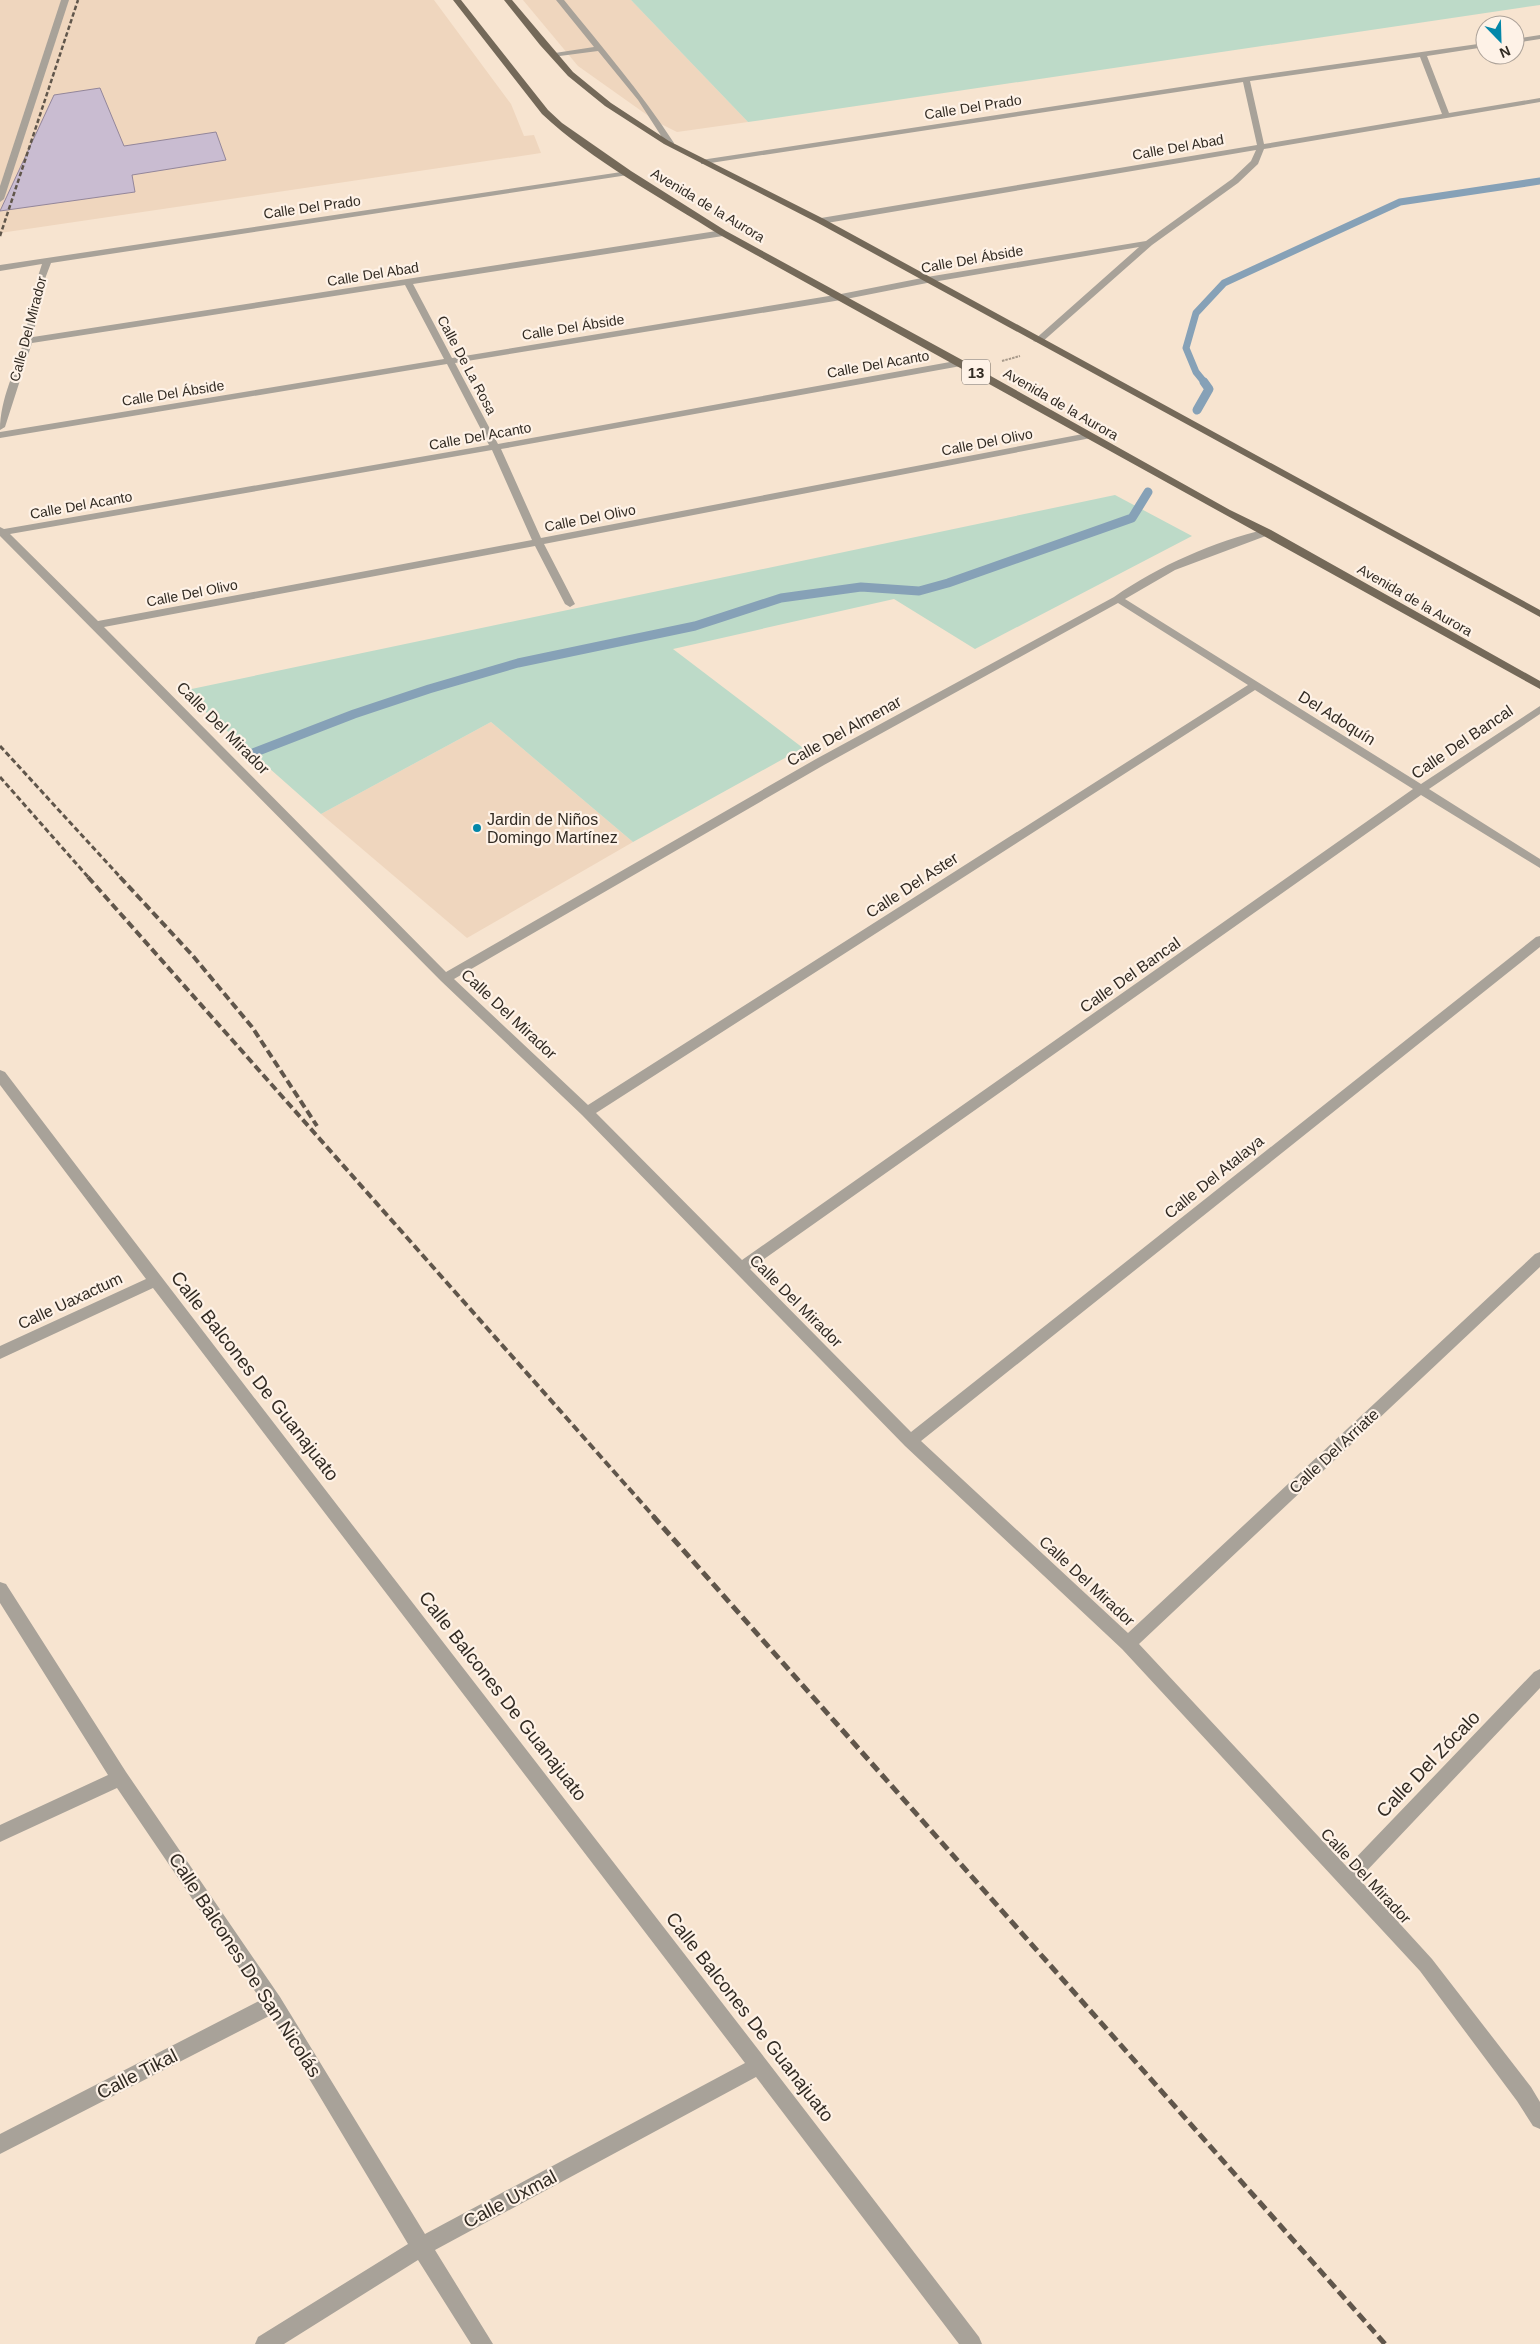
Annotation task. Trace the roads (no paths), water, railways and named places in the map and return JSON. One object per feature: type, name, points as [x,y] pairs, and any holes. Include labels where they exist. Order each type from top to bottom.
[{"type":"main road","name":"Avenida de la Aurora","points":[[457,0],[545,112],[559,125],[628,173],[723,233],[972,369],[1226,512],[1267,532],[1540,686]]},
{"type":"main road","points":[[508,0],[579,82],[609,106],[670,143],[821,221],[1050,348],[1540,614]]},
{"type":"street","points":[[0,199],[65,0]]},
{"type":"street","points":[[560,0],[641,99],[670,143]]},
{"type":"street","points":[[1525,39],[1540,37]]},
{"type":"street","name":"Calle Del Prado","points":[[704,162],[1246,79],[1475,47]]},
{"type":"street","points":[[555,55],[601,48]]},
{"type":"street","points":[[1423,55],[1447,117]]},
{"type":"street","points":[[1038,341],[1149,244],[1236,181],[1255,162],[1261,147],[1246,79]]},
{"type":"street","name":"Calle Del Abad","points":[[821,221],[1540,100]]},
{"type":"street","name":"Calle Del Prado","points":[[0,268],[628,173]]},
{"type":"street","name":"Calle Del Abad","points":[[28,341],[723,233]]},
{"type":"street","name":"Calle Del Ábside","points":[[0,435],[841,297],[927,280],[1149,244]]},
{"type":"street","name":"Calle Del Mirador","points":[[0,427],[28,341],[39,284],[48,260]]},
{"type":"street","name":"Calle De La Rosa","points":[[408,283],[495,447],[538,542],[570,604]]},
{"type":"street","name":"Calle Del Acanto","points":[[1,531],[495,447],[961,363]]},
{"type":"street","name":"Calle Del Olivo","points":[[96,625],[1088,436]]},
{"type":"street","name":"Calle Del Mirador","points":[[1,531],[445,978],[587,1112],[910,1441],[1128,1644],[1426,1965],[1524,2094],[1540,2119]]},
{"type":"street","name":"Calle Del Almenar","points":[[445,978],[820,762],[1118,599],[1134,587],[1166,569],[1267,532]]},
{"type":"street","name":"Del Adoquín","points":[[1118,599],[1540,864]]},
{"type":"street","name":"Calle Del Aster","points":[[587,1112],[1254,686]]},
{"type":"street","name":"Calle Del Bancal","points":[[740,1269],[1421,789],[1540,709]]},
{"type":"street","name":"Calle Del Atalaya","points":[[910,1441],[1540,940]]},
{"type":"street","name":"Calle Balcones De Guanajuato","points":[[0,1075],[155,1282],[760,2065],[972,2344]]},
{"type":"street","name":"Calle Del Arriate","points":[[1128,1644],[1540,1258]]},
{"type":"street","name":"Calle Uaxactum","points":[[0,1353],[155,1282]]},
{"type":"street","name":"Calle Balcones De San Nicolás","points":[[0,1589],[120,1778],[274,2003],[421,2247],[483,2344]]},
{"type":"street","name":"Calle Del Zócalo","points":[[1346,1880],[1540,1677]]},
{"type":"street","points":[[0,1834],[120,1778]]},
{"type":"street","name":"Calle Tikal","points":[[0,2144],[274,2003]]},
{"type":"street","name":"Calle Uxmal","points":[[266,2344],[421,2247],[760,2065]]},
{"type":"waterway","points":[[1205,383],[1196,372],[1186,348],[1196,313],[1224,283],[1400,202],[1540,181]]},
{"type":"waterway","points":[[1197,410],[1209,389],[1204,382]]},
{"type":"waterway","points":[[253,753],[354,714],[429,689],[518,663],[695,626],[781,598],[861,587],[919,591],[948,583],[1132,518],[1148,492]]},
{"type":"railway","points":[[0,236],[78,0]]},
{"type":"railway","points":[[0,746],[121,878]]},
{"type":"railway","points":[[0,777],[89,878]]},
{"type":"railway","points":[[88,877],[655,1518]]},
{"type":"railway","points":[[120,877],[193,956],[252,1027],[317,1126]]},
{"type":"railway","points":[[653,1516],[1385,2344]]},
{"type":"place","name":"Jardin de Niños Domingo Martínez","points":[[477,828]]}]
